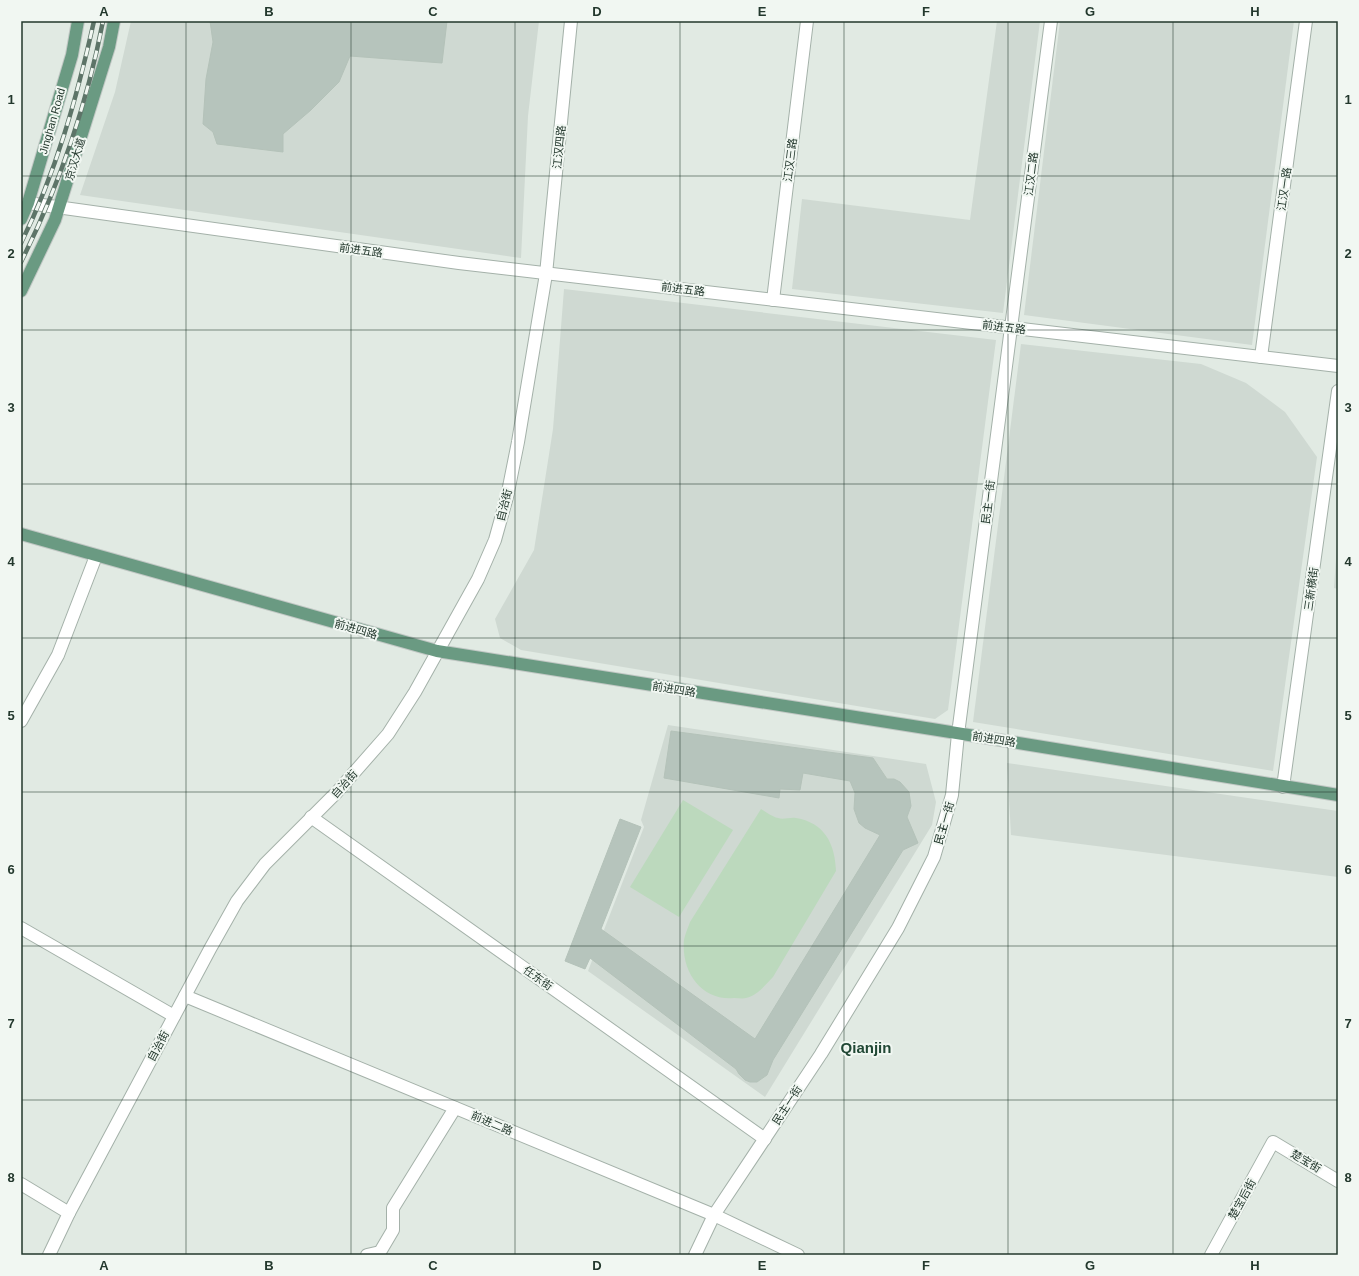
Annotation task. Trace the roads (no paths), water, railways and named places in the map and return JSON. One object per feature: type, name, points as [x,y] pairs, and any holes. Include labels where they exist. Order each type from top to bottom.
[{"type":"main road","name":"Jinghan Road","points":[[21,219],[28,203],[72,55],[78,21]]},
{"type":"main road","name":"京汉大道","points":[[21,291],[55,220],[109,46],[114,21]]},
{"type":"main road","name":"前进四路","points":[[21,534],[437,651],[1338,795]]},
{"type":"street","name":"江汉四路","points":[[546,274],[571,21]]},
{"type":"street","name":"江汉三路","points":[[773,300],[807,21]]},
{"type":"street","name":"江汉二路","points":[[1011,328],[1051,21]]},
{"type":"street","name":"江汉一路","points":[[1262,357],[1306,21]]},
{"type":"street","name":"前进五路","points":[[28,203],[546,274],[1338,366]]},
{"type":"street","name":"自治街","points":[[49,1255],[69,1212],[237,901],[265,864],[337,792],[388,734],[415,692],[478,579],[495,540],[507,497],[518,442],[546,274]]},
{"type":"street","name":"民主一街","points":[[695,1255],[714,1215],[821,1054],[894,934],[934,857],[952,795],[958,734],[1011,328]]},
{"type":"street","name":"三新横街","points":[[1283,787],[1338,391]]},
{"type":"street","points":[[21,721],[58,655],[96,556]]},
{"type":"street","name":"任东街","points":[[311,817],[765,1139]]},
{"type":"street","points":[[21,928],[174,1016]]},
{"type":"street","name":"前进二路","points":[[185,996],[714,1215],[798,1255]]},
{"type":"street","points":[[367,1255],[380,1252],[383,1247],[393,1230],[393,1208],[455,1108]]},
{"type":"street","name":"楚宝街","points":[[1273,1142],[1338,1181]]},
{"type":"street","name":"楚宝后街","points":[[1212,1255],[1273,1142]]},
{"type":"street","points":[[21,1184],[69,1212]]},
{"type":"railway","points":[[21,243],[45,189],[55,162],[73,106],[94,21]]},
{"type":"railway","points":[[21,262],[48,204],[70,144],[89,83],[103,21]]},
{"type":"district","name":"Qianjin","points":[[866,1048]]}]
